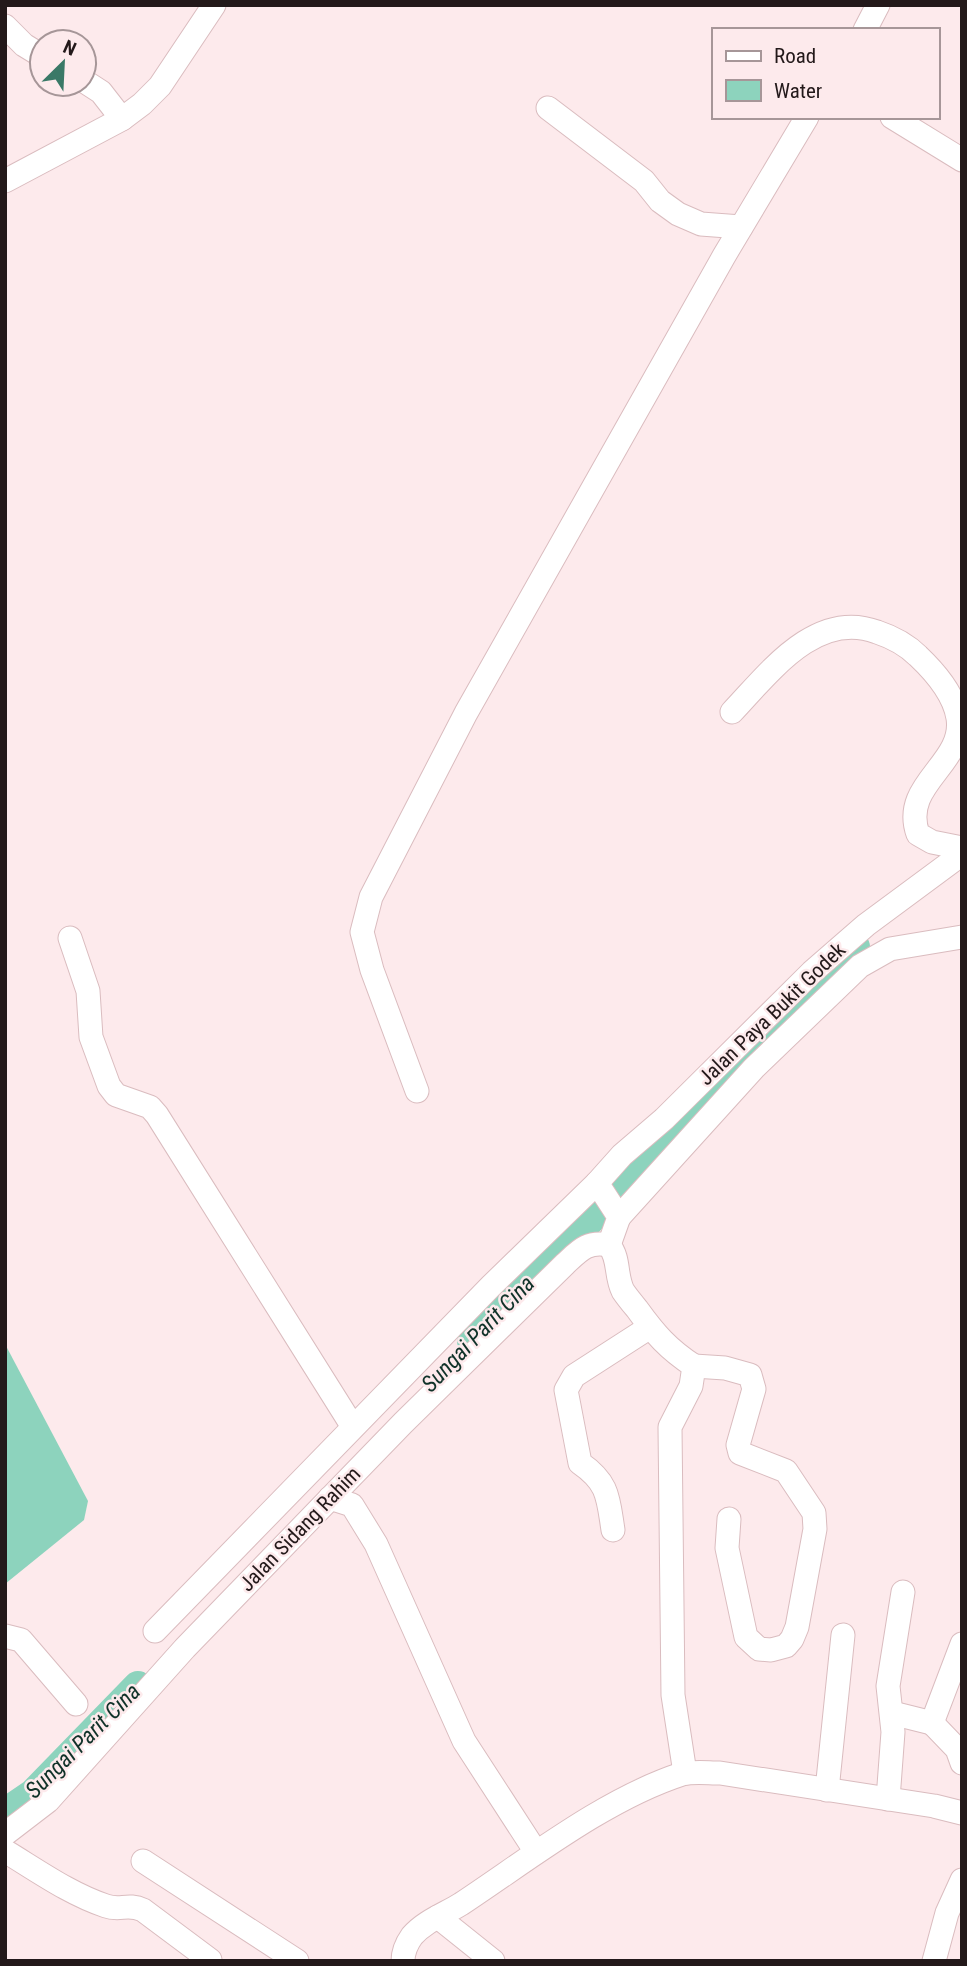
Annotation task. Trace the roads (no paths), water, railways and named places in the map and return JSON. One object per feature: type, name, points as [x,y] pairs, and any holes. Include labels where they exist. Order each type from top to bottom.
[{"type":"street","points":[[5,181],[122,119],[160,86],[214,5]]},
{"type":"street","points":[[866,28],[878,5]]},
{"type":"street","points":[[5,26],[28,47]]},
{"type":"street","points":[[98,90],[122,119]]},
{"type":"street","points":[[548,108],[644,181],[660,201],[678,214],[701,223],[741,227]]},
{"type":"street","points":[[417,1091],[365,945],[362,932],[370,897],[473,701],[741,227],[806,119]]},
{"type":"street","points":[[895,119],[962,160]]},
{"type":"street","points":[[732,712],[773,668],[801,645],[823,632],[845,626],[868,628],[892,637],[912,650],[933,670],[950,696],[958,720],[955,744],[921,792],[914,810],[914,823],[918,834],[932,842],[962,848]]},
{"type":"street","name":"Jalan Paya Bukit Godek","points":[[155,1631],[491,1286],[598,1185],[622,1155],[664,1119],[811,972],[866,925],[962,854]]},
{"type":"street","points":[[614,1229],[754,1068],[860,966],[890,949],[962,937]]},
{"type":"street","points":[[70,938],[88,991],[91,1037],[109,1086],[116,1095],[150,1107],[158,1115],[354,1427]]},
{"type":"street","points":[[598,1185],[614,1229],[616,1271],[624,1292],[670,1350],[694,1366],[724,1368],[750,1375],[754,1390],[738,1445],[740,1453],[786,1471],[814,1513],[815,1529],[797,1627],[786,1646],[771,1650],[759,1649],[746,1637],[727,1548],[729,1519]]},
{"type":"street","name":"Jalan Sidang Rahim","points":[[5,1834],[48,1801],[185,1648],[403,1423],[580,1250],[596,1243],[614,1229]]},
{"type":"street","points":[[612,1530],[607,1490],[595,1474],[580,1463],[566,1390],[574,1376],[650,1327]]},
{"type":"street","points":[[685,1773],[673,1695],[670,1427],[691,1386],[694,1366]]},
{"type":"street","points":[[330,1498],[352,1505],[376,1544],[464,1741],[536,1852]]},
{"type":"street","points":[[888,1799],[893,1732],[888,1686],[903,1592]]},
{"type":"street","points":[[827,1790],[843,1635]]},
{"type":"street","points":[[5,1636],[21,1640],[76,1704]]},
{"type":"street","points":[[932,1723],[962,1644]]},
{"type":"street","points":[[892,1713],[932,1723],[957,1749],[962,1763]]},
{"type":"street","points":[[403,1961],[410,1938],[424,1925],[536,1852],[630,1796],[685,1773],[720,1773],[962,1813]]},
{"type":"street","points":[[5,1851],[85,1899],[111,1908],[133,1906],[143,1910],[210,1960]]},
{"type":"street","points":[[143,1861],[297,1961]]},
{"type":"street","points":[[934,1961],[955,1914],[962,1880]]},
{"type":"street","points":[[438,1917],[485,1958]]},
{"type":"water","points":[[5,1344],[88,1501],[84,1520],[5,1584]]},
{"type":"waterway","name":"Sungai Parit Cina","points":[[472,1341],[855,947]]},
{"type":"waterway","name":"Sungai Parit Cina","points":[[5,1813],[33,1794],[138,1686]]}]
